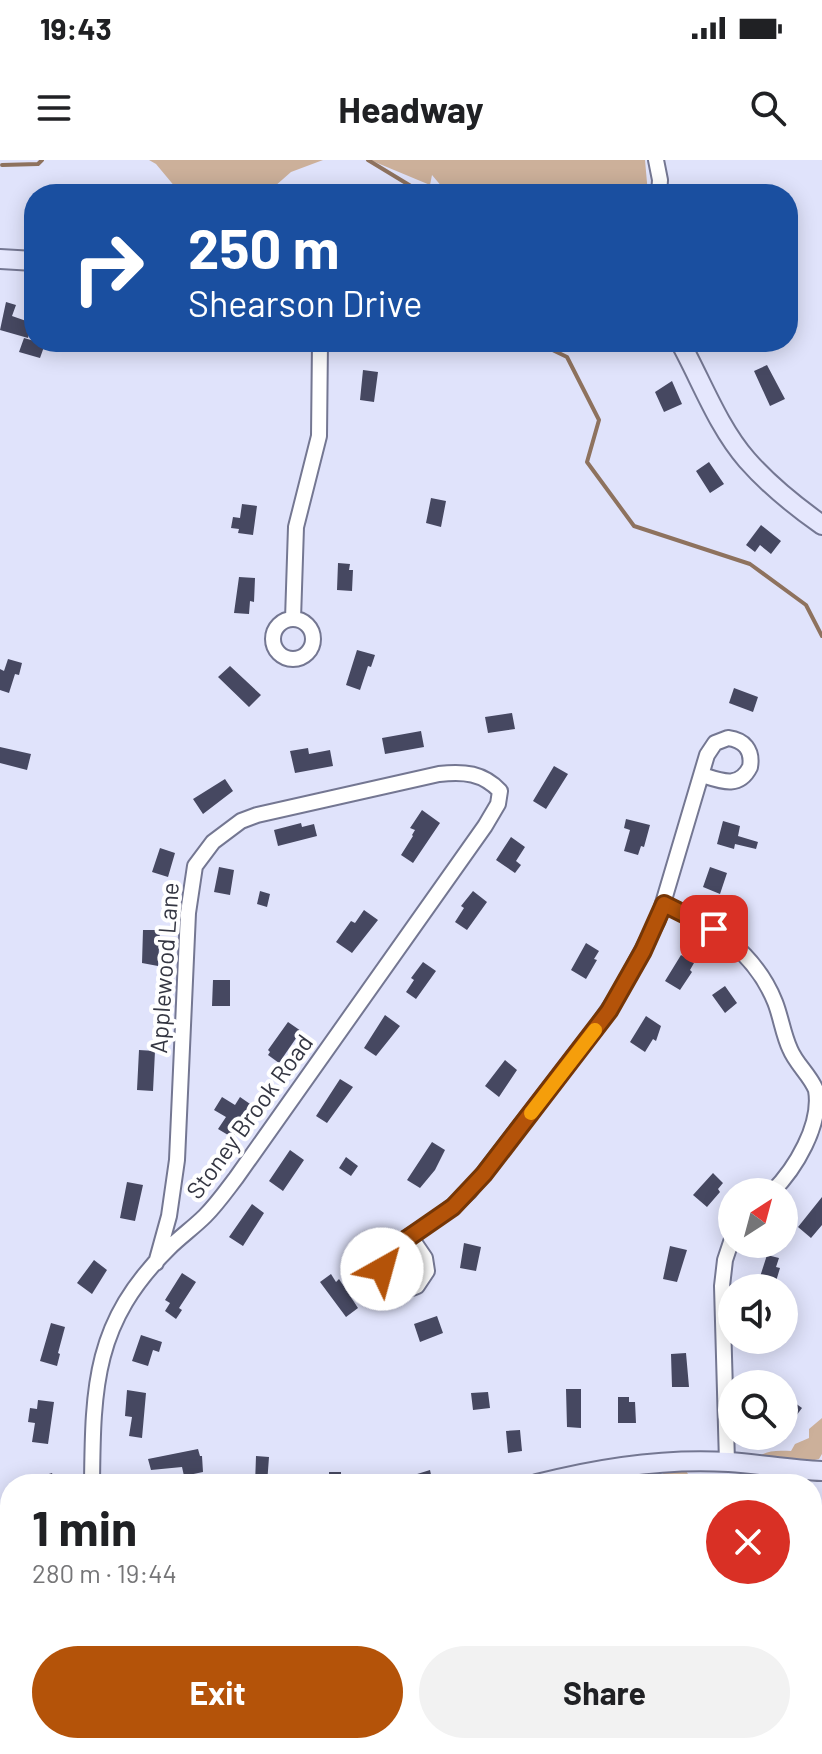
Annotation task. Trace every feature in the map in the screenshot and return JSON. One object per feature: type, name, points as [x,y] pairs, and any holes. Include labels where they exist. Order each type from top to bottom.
[{"type":"street","points":[[656,160],[660,184]]},
{"type":"street","points":[[0,259],[24,260]]},
{"type":"street","points":[[293,619],[296,527],[319,436],[320,352]]},
{"type":"street","points":[[685,352],[745,458],[773,486],[822,525]]},
{"type":"street","name":"Applewood Lane","points":[[156,1263],[169,1216],[177,1160],[188,913],[191,881],[195,866],[203,854],[226,831],[257,815],[439,774],[471,774],[489,779],[500,791]]},
{"type":"street","points":[[410,1236],[453,1207],[469,1192],[619,994],[664,904],[702,775]]},
{"type":"street","name":"Stoney Brook Road","points":[[92,1474],[93,1419],[103,1350],[123,1306],[168,1249],[206,1215],[231,1184],[485,826],[498,804],[500,791]]},
{"type":"street","points":[[664,904],[714,929],[744,953],[775,1001],[791,1053],[816,1089],[819,1110],[813,1132],[793,1171],[786,1178]]},
{"type":"street","points":[[726,1258],[722,1286],[727,1462]]},
{"type":"street","points":[[574,1474],[619,1467],[727,1462],[822,1471]]},
{"type":"shaded area","points":[[149,160],[323,160],[291,172],[277,184],[173,184]]},
{"type":"shaded area","points":[[370,160],[645,160],[647,184],[440,184],[432,175],[428,184]]},
{"type":"shaded area","points":[[822,1418],[822,1454],[819,1459],[805,1462],[796,1474],[746,1474],[763,1454],[798,1450],[798,1443],[809,1438],[809,1429]]},
{"type":"shaded area","points":[[655,1469],[658,1474],[630,1474]]},
{"type":"shaded area","points":[[665,1471],[686,1471],[688,1474],[663,1474]]},
{"type":"building","points":[[6,302],[16,305],[12,316],[24,320],[24,337],[0,330]]},
{"type":"building","points":[[24,338],[24,352],[42,352],[40,358],[19,352]]},
{"type":"building","points":[[767,365],[785,399],[770,406],[754,371]]},
{"type":"building","points":[[363,370],[378,372],[374,402],[360,400]]},
{"type":"building","points":[[672,381],[682,404],[664,412],[655,392]]},
{"type":"building","points":[[709,462],[724,484],[710,493],[696,471]]},
{"type":"building","points":[[431,498],[446,501],[441,527],[426,523]]},
{"type":"building","points":[[242,504],[257,506],[253,535],[238,533],[239,529],[231,528],[233,517],[240,518]]},
{"type":"building","points":[[761,525],[781,541],[771,554],[760,545],[755,552],[746,545]]},
{"type":"building","points":[[338,563],[350,564],[349,570],[353,570],[352,591],[337,590]]},
{"type":"building","points":[[239,577],[255,578],[254,602],[250,601],[249,614],[234,613]]},
{"type":"building","points":[[357,650],[375,655],[360,690],[346,685]]},
{"type":"building","points":[[8,659],[22,663],[9,693],[0,690],[0,669],[4,671]]},
{"type":"building","points":[[230,666],[261,695],[249,707],[218,677]]},
{"type":"building","points":[[734,688],[758,697],[753,712],[729,703]]},
{"type":"building","points":[[512,713],[515,729],[488,733],[485,717]]},
{"type":"building","points":[[421,731],[424,747],[385,754],[382,738]]},
{"type":"building","points":[[0,747],[31,754],[27,770],[0,763]]},
{"type":"building","points":[[308,748],[309,754],[330,750],[333,766],[295,773],[290,751]]},
{"type":"building","points":[[554,766],[568,774],[546,809],[533,801]]},
{"type":"building","points":[[225,779],[233,791],[203,814],[193,799]]},
{"type":"building","points":[[422,810],[440,823],[413,863],[401,855],[415,830],[410,828]]},
{"type":"building","points":[[626,819],[650,825],[644,847],[641,846],[638,855],[624,851],[630,830],[624,828]]},
{"type":"building","points":[[723,821],[740,826],[738,836],[758,842],[756,849],[735,844],[734,849],[717,844]]},
{"type":"building","points":[[301,823],[302,827],[314,824],[317,836],[278,846],[274,830]]},
{"type":"building","points":[[511,837],[525,847],[516,861],[521,865],[515,873],[496,860]]},
{"type":"building","points":[[160,848],[175,853],[168,877],[152,872]]},
{"type":"building","points":[[219,867],[234,870],[230,895],[214,892]]},
{"type":"building","points":[[710,867],[727,873],[720,894],[703,887]]},
{"type":"building","points":[[260,891],[270,894],[267,907],[257,904]]},
{"type":"building","points":[[473,891],[487,902],[467,930],[455,922],[464,908],[461,906]]},
{"type":"building","points":[[364,910],[378,920],[352,953],[336,942],[351,921],[355,923]]},
{"type":"building","points":[[143,930],[160,930],[158,966],[142,963]]},
{"type":"building","points":[[586,943],[599,951],[586,979],[571,970]]},
{"type":"building","points":[[681,955],[694,963],[680,990],[665,981]]},
{"type":"building","points":[[423,962],[436,971],[416,999],[406,992],[414,980],[411,978]]},
{"type":"building","points":[[213,980],[230,980],[230,1006],[212,1006]]},
{"type":"building","points":[[725,986],[737,1003],[725,1013],[712,995]]},
{"type":"building","points":[[385,1015],[400,1026],[376,1056],[364,1048]]},
{"type":"building","points":[[646,1016],[661,1026],[656,1041],[653,1039],[645,1052],[630,1042]]},
{"type":"building","points":[[288,1022],[301,1031],[279,1063],[268,1055],[268,1050]]},
{"type":"building","points":[[139,1050],[155,1051],[153,1091],[137,1090]]},
{"type":"building","points":[[505,1060],[517,1070],[499,1097],[485,1086]]},
{"type":"building","points":[[340,1079],[353,1087],[327,1123],[316,1116]]},
{"type":"building","points":[[222,1097],[235,1105],[240,1097],[253,1106],[233,1138],[218,1129],[226,1117],[214,1110]]},
{"type":"building","points":[[432,1142],[445,1150],[435,1170],[420,1188],[407,1180]]},
{"type":"building","points":[[290,1150],[304,1160],[283,1191],[269,1181]]},
{"type":"building","points":[[346,1157],[358,1166],[351,1176],[339,1168]]},
{"type":"building","points":[[713,1173],[718,1178],[718,1194],[707,1207],[693,1195]]},
{"type":"building","points":[[127,1182],[143,1185],[135,1221],[120,1218]]},
{"type":"building","points":[[822,1197],[822,1225],[811,1238],[798,1227]]},
{"type":"building","points":[[252,1204],[264,1213],[243,1246],[229,1237]]},
{"type":"building","points":[[464,1243],[481,1247],[476,1271],[460,1268]]},
{"type":"building","points":[[670,1246],[687,1250],[677,1282],[663,1279]]},
{"type":"building","points":[[766,1258],[779,1258],[776,1267],[780,1268],[778,1274],[761,1274]]},
{"type":"building","points":[[94,1260],[107,1270],[92,1294],[77,1283]]},
{"type":"building","points":[[182,1273],[196,1282],[179,1308],[182,1310],[176,1319],[165,1311],[170,1303],[165,1300]]},
{"type":"building","points":[[331,1274],[336,1282],[339,1279],[358,1308],[346,1317],[320,1282]]},
{"type":"building","points":[[437,1316],[443,1333],[420,1342],[414,1324]]},
{"type":"building","points":[[51,1323],[65,1327],[57,1366],[40,1361]]},
{"type":"building","points":[[141,1335],[162,1342],[159,1352],[153,1350],[148,1366],[132,1361]]},
{"type":"building","points":[[686,1353],[689,1387],[672,1387],[671,1354]]},
{"type":"building","points":[[566,1389],[581,1389],[581,1428],[567,1427]]},
{"type":"building","points":[[127,1390],[146,1393],[142,1438],[129,1436],[132,1417],[125,1416]]},
{"type":"building","points":[[488,1392],[490,1408],[473,1410],[471,1393]]},
{"type":"building","points":[[618,1397],[629,1397],[629,1402],[635,1402],[636,1423],[618,1423]]},
{"type":"building","points":[[38,1400],[54,1402],[48,1444],[32,1442],[35,1423],[28,1422],[30,1408],[37,1409]]},
{"type":"building","points":[[520,1430],[522,1451],[508,1453],[506,1431]]},
{"type":"building","points":[[198,1449],[202,1456],[203,1472],[184,1474],[182,1467],[151,1470],[148,1459]]},
{"type":"building","points":[[256,1456],[269,1457],[268,1474],[255,1474]]},
{"type":"waterway","points":[[2,165],[38,164],[42,160]]},
{"type":"waterway","points":[[368,160],[408,184]]},
{"type":"waterway","points":[[557,352],[567,357],[599,420],[587,462],[634,526],[750,564],[806,605],[822,636]]},
{"type":"slow traffic","points":[[531,1113],[595,1030]]},
{"type":"route","points":[[382,1269],[388,1252],[453,1207],[484,1174],[609,1011],[643,951],[664,904],[714,929]]}]
